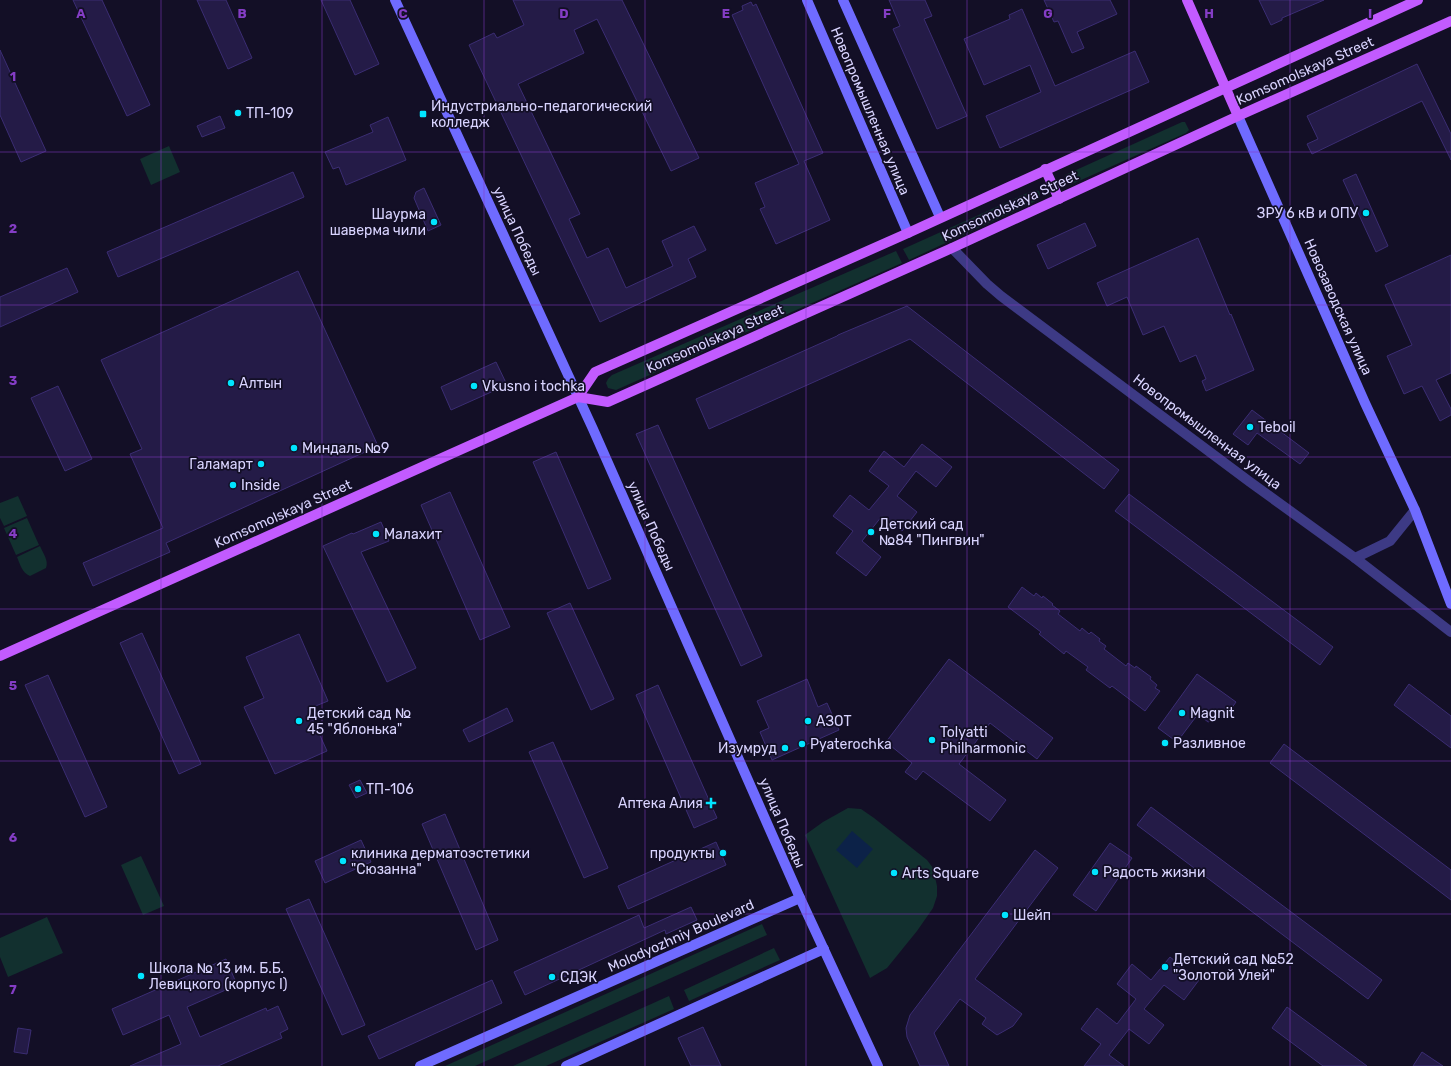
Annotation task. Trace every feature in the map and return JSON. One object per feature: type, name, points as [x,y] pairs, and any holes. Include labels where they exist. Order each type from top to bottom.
[{"type":"main road","name":"улица Победы","points":[[395,0],[578,397],[800,898],[878,1066]]},
{"type":"main road","name":"Новопромышленная улица","points":[[807,0],[908,233]]},
{"type":"main road","name":"Новопромышленная улица","points":[[843,0],[940,217]]},
{"type":"main road","name":"Новозаводская улица","points":[[1187,0],[1365,403],[1415,510],[1451,604]]},
{"type":"main road","name":"Komsomolskaya Street","points":[[0,656],[578,397],[595,372],[908,233],[1045,169],[1418,0]]},
{"type":"main road","name":"Komsomolskaya Street","points":[[578,397],[608,402],[952,248],[1238,116],[1451,21]]},
{"type":"main road","points":[[1045,169],[1059,199]]},
{"type":"main road","name":"Molodyozhniy Boulevard","points":[[420,1066],[800,898]]},
{"type":"main road","points":[[566,1066],[824,950]]},
{"type":"street","name":"Новопромышленная улица","points":[[952,248],[987,284],[1001,296],[1250,482],[1355,558],[1451,632]]},
{"type":"street","points":[[1355,558],[1390,541],[1415,510]]},
{"type":"green space","points":[[1182,122],[1185,122],[1189,130],[1186,133],[1070,185],[1064,181],[1065,175]]},
{"type":"green space","points":[[169,146],[180,172],[151,185],[140,159]]},
{"type":"green space","points":[[1034,190],[1039,191],[1040,198],[1038,200],[909,260],[903,249]]},
{"type":"green space","points":[[896,251],[902,263],[616,390],[608,388],[606,383],[612,375]]},
{"type":"green space","points":[[18,496],[27,516],[4,526],[0,518],[0,503]]},
{"type":"green space","points":[[27,518],[39,545],[16,555],[4,528]]},
{"type":"green space","points":[[40,546],[46,560],[46,568],[30,576],[27,575],[23,571],[17,557]]},
{"type":"green space","points":[[848,808],[861,809],[927,860],[933,868],[937,886],[937,896],[933,908],[917,931],[887,968],[870,978],[805,835],[823,822]]},
{"type":"green space","points":[[141,856],[164,906],[143,915],[121,865]]},
{"type":"green space","points":[[47,917],[63,953],[8,977],[0,957],[0,938]]},
{"type":"green space","points":[[762,924],[767,935],[475,1066],[445,1066]]},
{"type":"green space","points":[[774,948],[780,960],[689,1001],[684,990]]},
{"type":"green space","points":[[669,996],[674,1009],[546,1066],[513,1066]]},
{"type":"water","points":[[852,831],[873,849],[857,868],[836,850]]},
{"type":"building","points":[[73,0],[102,0],[150,105],[127,116]]},
{"type":"building","points":[[197,0],[226,0],[252,58],[228,69]]},
{"type":"building","points":[[321,0],[350,0],[379,64],[355,75]]},
{"type":"building","points":[[513,0],[622,0],[699,158],[671,171],[597,19],[574,30],[584,53],[518,84],[580,214],[569,219],[587,258],[608,248],[626,288],[673,266],[662,241],[694,226],[706,250],[688,259],[696,277],[600,322],[469,45],[494,33],[497,38],[524,25]]},
{"type":"building","points":[[889,0],[925,0],[932,16],[924,19],[967,116],[937,129],[893,29],[900,26]]},
{"type":"building","points":[[1044,0],[1110,0],[1117,14],[1077,32],[1084,48],[1072,53],[1058,21],[1054,22]]},
{"type":"building","points":[[1259,0],[1324,0],[1282,18],[1282,20],[1271,25]]},
{"type":"building","points":[[751,2],[753,6],[756,4],[823,153],[804,161],[830,220],[776,244],[760,209],[765,207],[755,183],[799,164],[732,15],[743,10],[742,6]]},
{"type":"building","points":[[1022,9],[1055,86],[1135,51],[1149,82],[1000,148],[986,116],[1041,92],[1030,65],[984,85],[964,39],[1010,19],[1009,15]]},
{"type":"building","points":[[0,50],[46,151],[21,162],[0,115]]},
{"type":"building","points":[[1417,64],[1451,134],[1451,160],[1422,101],[1312,154],[1307,144],[1318,139],[1307,116]]},
{"type":"building","points":[[220,116],[225,128],[202,137],[197,126]]},
{"type":"building","points":[[388,117],[406,160],[346,185],[339,167],[333,169],[325,152],[373,132],[370,125]]},
{"type":"building","points":[[293,172],[304,197],[118,277],[107,252]]},
{"type":"building","name":"ЗРУ 6 кВ и ОПУ","points":[[1356,174],[1388,246],[1376,252],[1343,180]]},
{"type":"building","points":[[424,188],[441,225],[428,231],[414,198],[416,192]]},
{"type":"building","points":[[1085,223],[1096,246],[1048,269],[1037,245]]},
{"type":"building","points":[[1198,238],[1254,370],[1206,391],[1202,381],[1206,379],[1196,355],[1180,362],[1164,326],[1143,335],[1127,297],[1107,306],[1097,283]]},
{"type":"building","points":[[1451,255],[1451,373],[1436,380],[1451,409],[1451,415],[1440,421],[1422,386],[1404,394],[1387,356],[1412,345],[1385,285]]},
{"type":"building","points":[[67,268],[78,292],[0,327],[0,297]]},
{"type":"building","name":"Алтын","points":[[298,271],[378,446],[166,543],[170,552],[93,586],[83,563],[163,528],[130,454],[142,449],[101,360]]},
{"type":"building","points":[[907,306],[1119,470],[1104,489],[910,339],[709,429],[696,399],[838,335]]},
{"type":"building","name":"Vkusno i tochka","points":[[496,362],[507,385],[451,410],[441,387]]},
{"type":"building","points":[[58,386],[92,459],[65,471],[31,398]]},
{"type":"building","points":[[1252,410],[1309,453],[1300,464],[1257,433],[1248,445],[1233,434]]},
{"type":"building","points":[[658,425],[762,656],[741,666],[636,434]]},
{"type":"building","points":[[922,444],[952,467],[936,487],[916,471],[897,496],[917,512],[902,531],[882,516],[862,541],[881,557],[866,576],[836,553],[853,531],[833,516],[850,495],[869,510],[889,486],[869,471],[884,451],[904,467]]},
{"type":"building","points":[[556,452],[611,579],[588,589],[533,462]]},
{"type":"building","points":[[450,492],[510,627],[480,640],[421,505]]},
{"type":"building","points":[[1129,494],[1333,647],[1320,665],[1115,511]]},
{"type":"building","points":[[381,522],[389,541],[361,552],[416,668],[387,682],[323,546]]},
{"type":"building","points":[[1022,587],[1034,596],[1036,593],[1042,598],[1043,596],[1060,611],[1058,614],[1080,631],[1082,628],[1089,634],[1091,632],[1106,646],[1104,649],[1126,666],[1128,663],[1135,668],[1136,666],[1151,677],[1150,679],[1157,685],[1155,688],[1160,691],[1145,711],[1112,686],[1110,688],[1086,670],[1088,667],[1066,651],[1064,654],[1039,634],[1041,632],[1008,607]]},
{"type":"building","points":[[570,603],[614,699],[591,710],[547,613]]},
{"type":"building","points":[[142,633],[201,764],[179,774],[120,643]]},
{"type":"building","points":[[299,634],[328,701],[308,709],[327,751],[275,774],[244,707],[264,698],[246,657]]},
{"type":"building","name":"Tolyatti Philharmonic","points":[[949,659],[1053,738],[1037,759],[990,723],[959,764],[1006,800],[990,821],[923,771],[916,780],[905,772],[912,763],[886,742]]},
{"type":"building","points":[[1197,674],[1236,702],[1226,716],[1208,722],[1198,714],[1177,742],[1158,728]]},
{"type":"building","points":[[48,675],[107,807],[85,817],[25,685]]},
{"type":"building","name":"АЗОТ","points":[[807,679],[818,707],[827,703],[839,730],[772,760],[760,732],[769,728],[757,701]]},
{"type":"building","points":[[1409,684],[1451,716],[1451,748],[1394,705]]},
{"type":"building","points":[[658,685],[717,818],[694,828],[636,695]]},
{"type":"building","points":[[507,708],[513,721],[469,742],[463,730]]},
{"type":"building","points":[[553,742],[608,868],[584,878],[529,752]]},
{"type":"building","points":[[1284,744],[1451,870],[1451,900],[1270,763]]},
{"type":"building","name":"ТП-106","points":[[360,780],[367,793],[356,798],[349,785]]},
{"type":"building","points":[[1151,807],[1382,980],[1368,999],[1137,825]]},
{"type":"building","points":[[445,814],[498,940],[476,950],[422,824]]},
{"type":"building","name":"клиника дерматоэстетики \"Сюзанна\"","points":[[361,840],[371,862],[325,883],[315,861]]},
{"type":"building","points":[[716,842],[726,865],[628,909],[618,886]]},
{"type":"building","points":[[1110,843],[1132,858],[1096,911],[1073,895]]},
{"type":"building","points":[[1035,850],[1058,868],[975,979],[1022,1014],[1013,1026],[997,1035],[982,1024],[986,1018],[960,999],[934,1033],[949,1066],[920,1066],[907,1037],[906,1028],[910,1015]]},
{"type":"building","points":[[309,899],[365,1025],[342,1035],[286,909]]},
{"type":"building","points":[[691,907],[697,920],[666,934],[665,930],[525,995],[514,972],[639,915],[644,928]]},
{"type":"building","points":[[1170,957],[1199,980],[1184,1000],[1164,985],[1144,1009],[1164,1025],[1149,1044],[1129,1029],[1109,1055],[1124,1066],[1084,1066],[1101,1044],[1081,1029],[1097,1008],[1117,1024],[1136,999],[1117,984],[1132,964],[1151,980]]},
{"type":"building","points":[[226,959],[237,985],[187,1007],[200,1037],[266,1008],[267,1011],[278,1006],[288,1029],[280,1033],[282,1038],[218,1066],[130,1066],[181,1044],[169,1015],[123,1035],[112,1009]]},
{"type":"building","points":[[492,980],[502,1003],[379,1059],[368,1036]]},
{"type":"building","points":[[1287,1007],[1367,1066],[1323,1066],[1272,1028]]},
{"type":"building","points":[[703,1027],[721,1066],[691,1066],[678,1038]]},
{"type":"building","points":[[18,1028],[31,1030],[27,1054],[14,1052]]},
{"type":"building","points":[[1422,1052],[1443,1066],[1413,1066]]},
{"type":"place","name":"ТП-109","points":[[238,113]]},
{"type":"place","name":"Индустриально-педагогический колледж","points":[[423,114]]},
{"type":"place","name":"ЗРУ 6 кВ и ОПУ","points":[[1366,213]]},
{"type":"place","name":"Шаурма шаверма чили","points":[[434,222]]},
{"type":"place","name":"Алтын","points":[[231,383]]},
{"type":"place","name":"Vkusno i tochka","points":[[474,386]]},
{"type":"place","name":"Teboil","points":[[1250,427]]},
{"type":"place","name":"Миндаль №9","points":[[294,448]]},
{"type":"place","name":"Галамарт","points":[[261,464]]},
{"type":"place","name":"Inside","points":[[233,485]]},
{"type":"place","name":"Детский сад №84 \"Пингвин\"","points":[[871,532]]},
{"type":"place","name":"Малахит","points":[[376,534]]},
{"type":"place","name":"Magnit","points":[[1182,713]]},
{"type":"place","name":"Детский сад № 45 \"Яблонька\"","points":[[299,721]]},
{"type":"place","name":"АЗОТ","points":[[808,721]]},
{"type":"place","name":"Tolyatti Philharmonic","points":[[932,740]]},
{"type":"place","name":"Разливное","points":[[1165,743]]},
{"type":"place","name":"Pyaterochka","points":[[802,744]]},
{"type":"place","name":"Изумруд","points":[[785,748]]},
{"type":"place","name":"ТП-106","points":[[358,789]]},
{"type":"place","name":"Аптека Алия","points":[[711,803]]},
{"type":"place","name":"продукты","points":[[723,853]]},
{"type":"place","name":"клиника дерматоэстетики \"Сюзанна\"","points":[[343,861]]},
{"type":"place","name":"Радость жизни","points":[[1095,872]]},
{"type":"place","name":"Arts Square","points":[[894,873]]},
{"type":"place","name":"Шейп","points":[[1005,915]]},
{"type":"place","name":"Детский сад №52 \"Золотой Улей\"","points":[[1165,967]]},
{"type":"place","name":"Школа № 13 им. Б.Б. Левицкого (корпус I)","points":[[141,976]]},
{"type":"place","name":"СДЭК","points":[[552,977]]}]
